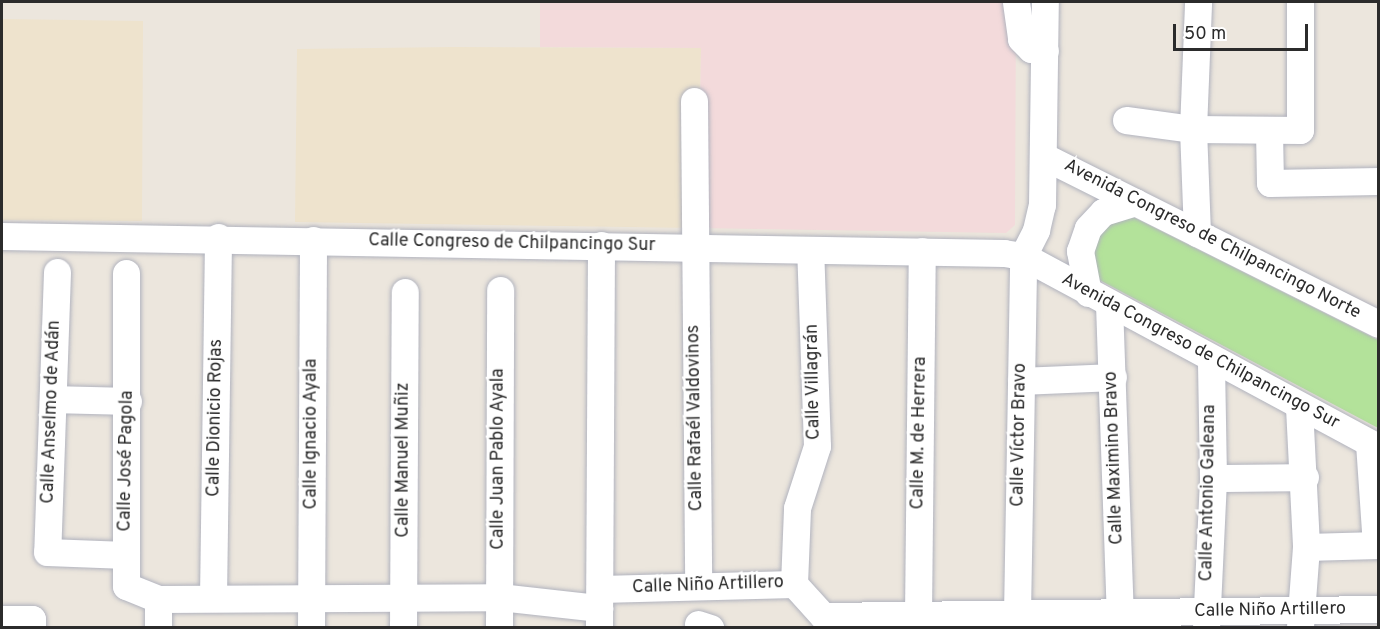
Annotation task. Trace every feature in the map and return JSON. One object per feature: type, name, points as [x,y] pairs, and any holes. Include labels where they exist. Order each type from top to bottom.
[{"type":"street","points":[[1016,2],[1021,39],[1031,49],[1045,51]]},
{"type":"street","points":[[1023,256],[1036,230],[1042,205],[1045,157],[1045,2]]},
{"type":"street","points":[[1197,233],[1193,129],[1198,2]]},
{"type":"street","points":[[1126,120],[1193,129],[1300,130],[1300,2]]},
{"type":"street","name":"Calle Rafaél Valdovinos","points":[[693,101],[698,586]]},
{"type":"street","points":[[1269,131],[1270,183],[1378,181]]},
{"type":"street","name":"Avenida Congreso de Chilpancingo Norte","points":[[1045,157],[1378,324]]},
{"type":"street","name":"Calle Maximino Bravo","points":[[1115,618],[1113,378],[1098,298],[1080,251],[1088,228],[1113,206],[1136,202]]},
{"type":"street","name":"Calle Congreso de Chilpancingo Sur","points":[[2,236],[218,237],[694,249],[922,251],[1023,256]]},
{"type":"street","name":"Calle Dionicio Rojas","points":[[213,598],[218,237]]},
{"type":"street","name":"Calle Ignacio Ayala","points":[[311,627],[313,240]]},
{"type":"street","points":[[600,608],[601,245]]},
{"type":"street","name":"Calle Villagrán","points":[[794,584],[797,508],[817,446],[810,250]]},
{"type":"street","name":"Calle M. de Herrera","points":[[918,615],[922,251]]},
{"type":"street","name":"Avenida Congreso de Chilpancingo Sur","points":[[1023,256],[1299,407],[1374,445]]},
{"type":"street","name":"Calle Víctor Bravo","points":[[1017,614],[1023,256]]},
{"type":"street","name":"Calle Anselmo de Adán","points":[[57,272],[47,552],[126,555]]},
{"type":"street","name":"Calle José Pagola","points":[[126,273],[128,400],[126,586],[158,599]]},
{"type":"street","name":"Calle Juan Pablo Ayala","points":[[499,627],[500,290]]},
{"type":"street","name":"Calle Manuel Muñiz","points":[[403,627],[405,292]]},
{"type":"street","name":"Calle Antonio Galeana","points":[[1206,620],[1213,478],[1211,358]]},
{"type":"street","points":[[1021,381],[1113,378]]},
{"type":"street","points":[[52,399],[128,400]]},
{"type":"street","points":[[1299,407],[1305,477],[1306,547],[1300,619]]},
{"type":"street","points":[[1306,547],[1377,545],[1374,445]]},
{"type":"street","points":[[1213,478],[1305,477]]},
{"type":"street","name":"Calle Niño Artillero","points":[[158,599],[499,597],[600,608],[698,586],[794,584],[823,616],[1017,614],[1206,620],[1300,619],[1378,609]]},
{"type":"street","points":[[158,599],[158,627]]},
{"type":"street","points":[[2,619],[32,623]]},
{"type":"shaded area","points":[[540,2],[1016,2],[1015,225],[1006,233],[698,228],[701,48],[540,47]]},
{"type":"shaded area","points":[[2,19],[143,21],[142,221],[2,220]]},
{"type":"shaded area","points":[[701,48],[698,228],[295,222],[297,49]]},
{"type":"green space","points":[[1125,213],[1378,340],[1378,428],[1090,275],[1090,232]]}]
